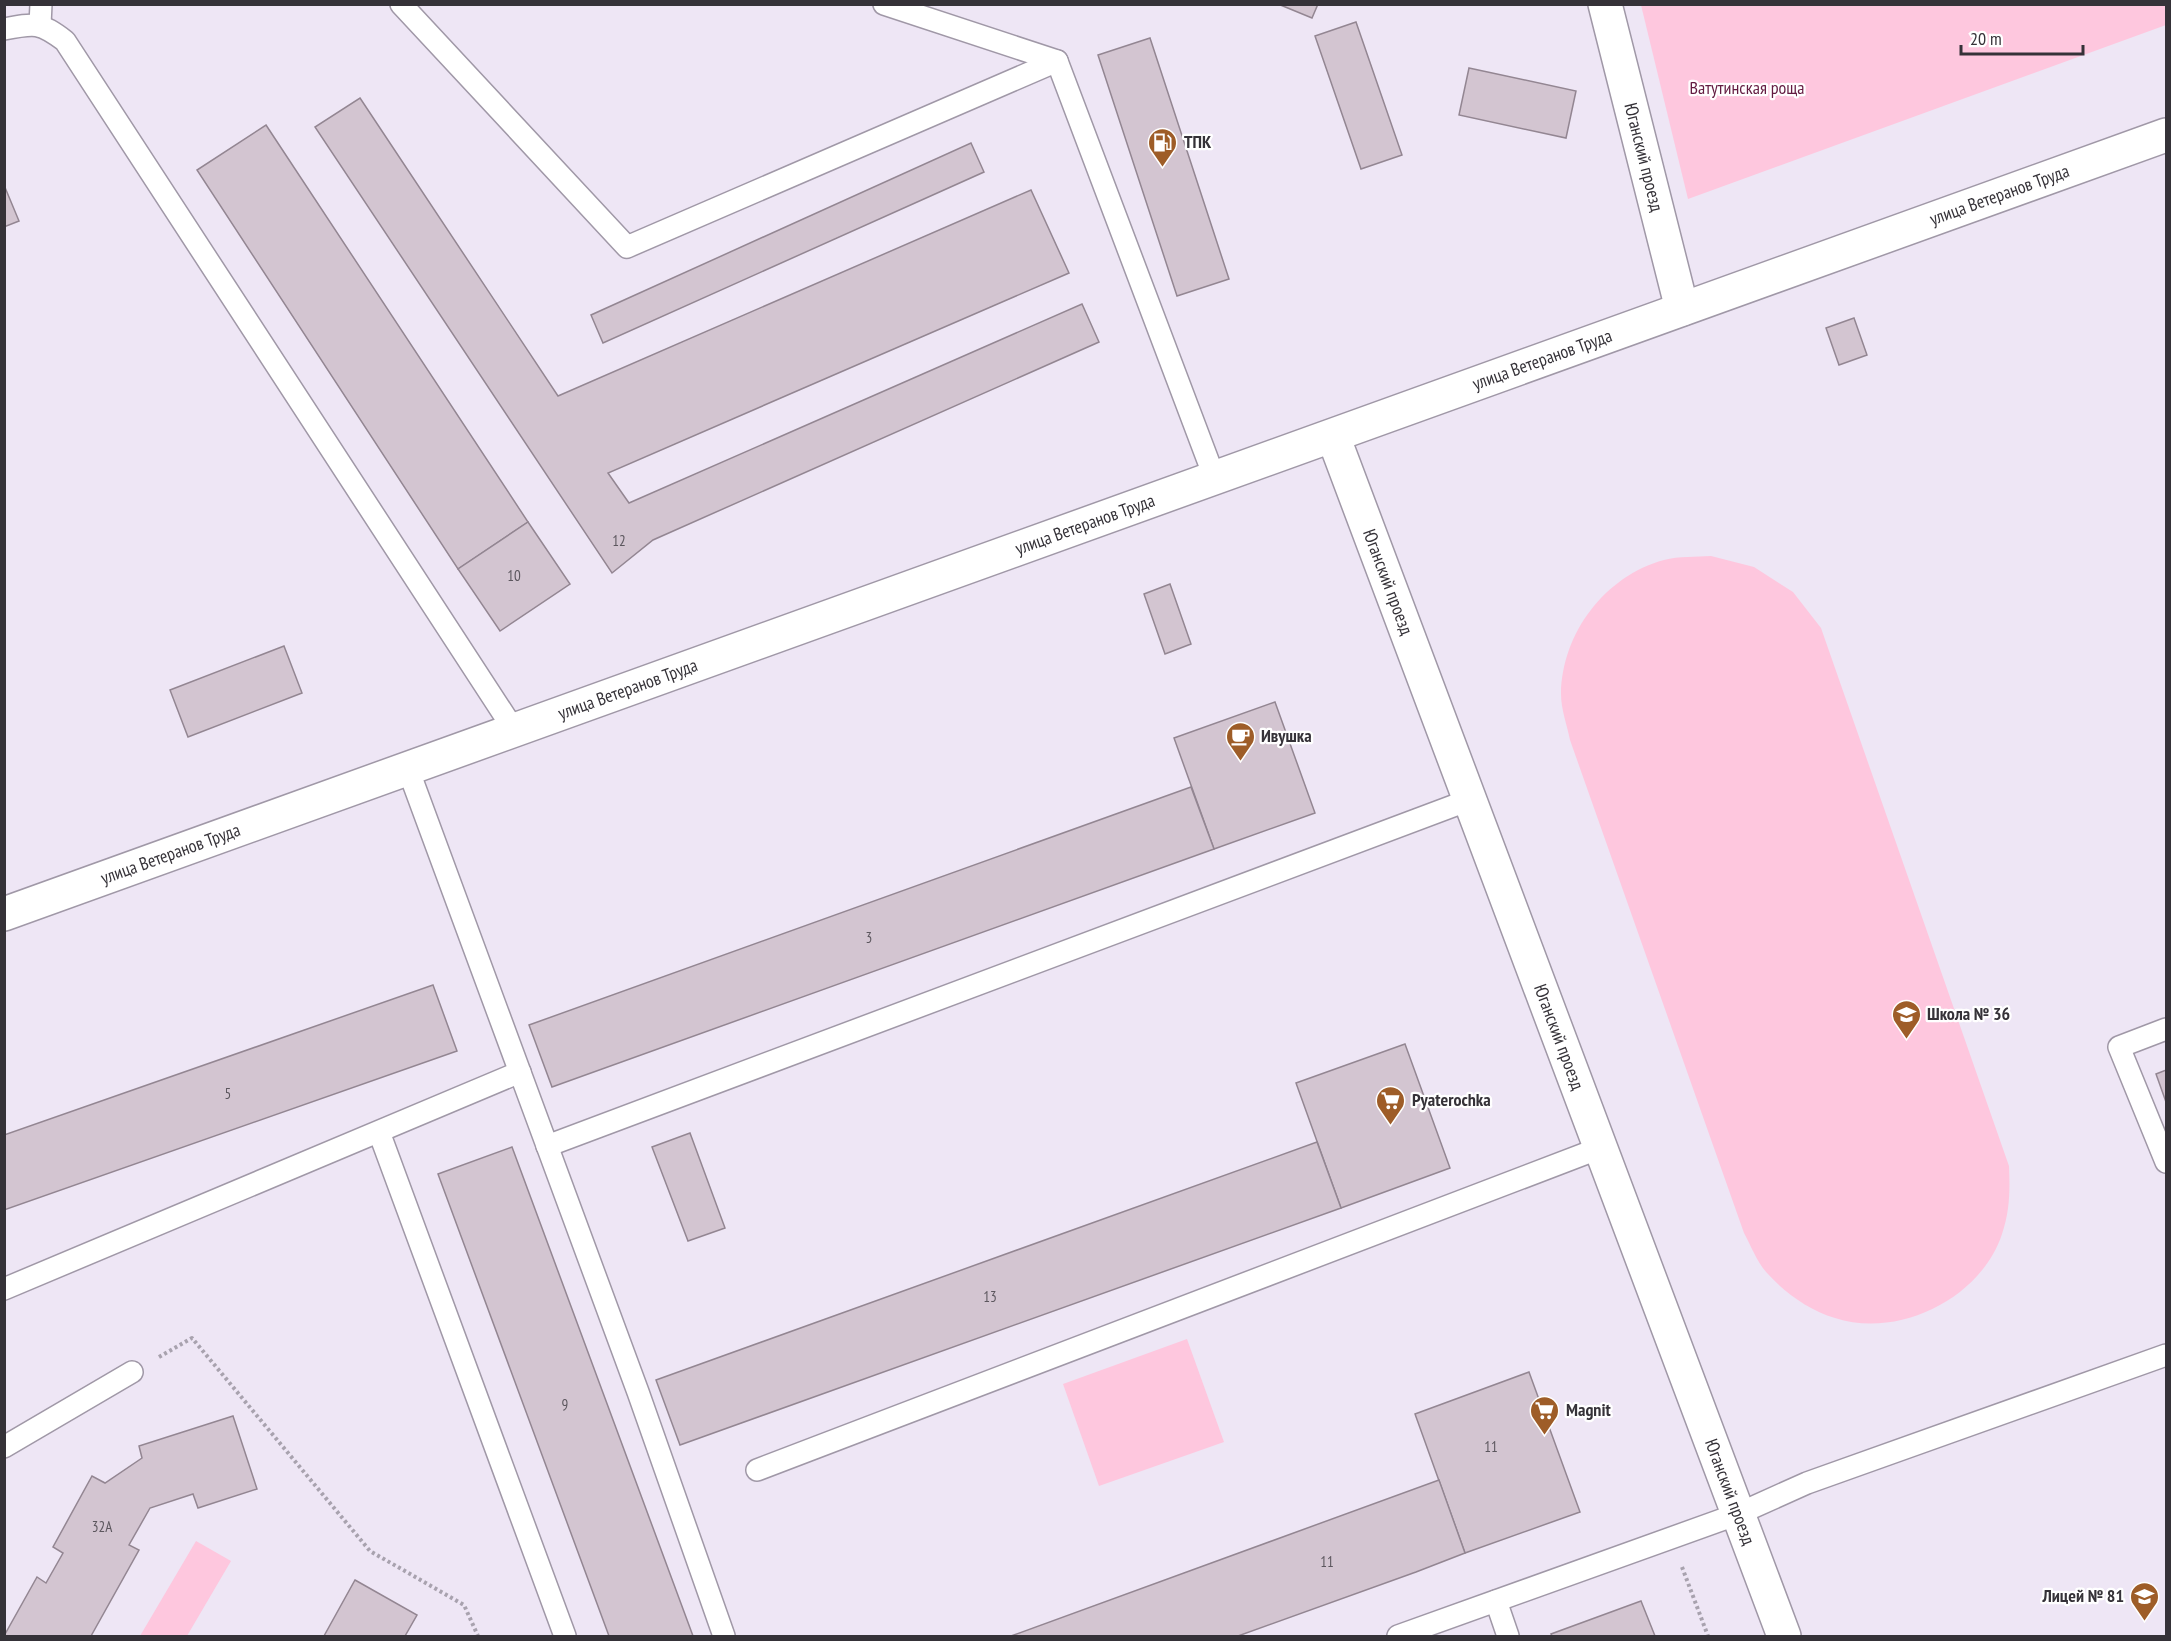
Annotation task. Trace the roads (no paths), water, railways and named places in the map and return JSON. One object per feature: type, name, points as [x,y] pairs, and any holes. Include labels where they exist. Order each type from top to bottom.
[{"type":"main road","name":"Юганский проезд","points":[[1605,4],[1682,309]]},
{"type":"main road","name":"улица Ветеранов Труда","points":[[4,914],[2166,135]]},
{"type":"main road","name":"Юганский проезд","points":[[1333,436],[1784,1636]]},
{"type":"lane","points":[[401,4],[627,247],[1057,61]]},
{"type":"lane","points":[[884,4],[1057,61]]},
{"type":"lane","points":[[4,29],[26,25],[41,15],[65,41],[514,730]]},
{"type":"lane","points":[[1057,61],[1215,479]]},
{"type":"lane","points":[[408,769],[638,1392],[724,1636]]},
{"type":"lane","points":[[547,1146],[1469,800]]},
{"type":"lane","points":[[2166,1029],[2119,1047],[2166,1162]]},
{"type":"lane","points":[[4,1289],[520,1072]]},
{"type":"lane","points":[[379,1132],[565,1636]]},
{"type":"lane","points":[[758,1470],[1600,1148]]},
{"type":"lane","points":[[1398,1636],[1737,1514],[1807,1483],[2166,1354]]},
{"type":"lane","points":[[4,1447],[132,1372]]},
{"type":"lane","points":[[1496,1601],[1508,1636]]},
{"type":"place","name":"ТПК","points":[[1163,168]]},
{"type":"place","name":"Ивушка","points":[[1240,762]]},
{"type":"place","name":"Школа № 36","points":[[1906,1040]]},
{"type":"place","name":"Pyaterochka","points":[[1391,1126]]},
{"type":"place","name":"Magnit","points":[[1545,1436]]},
{"type":"place","name":"Лицей № 81","points":[[2145,1622]]},
{"type":"park label","name":"Ватутинская роща","points":[[1747,88]]}]
